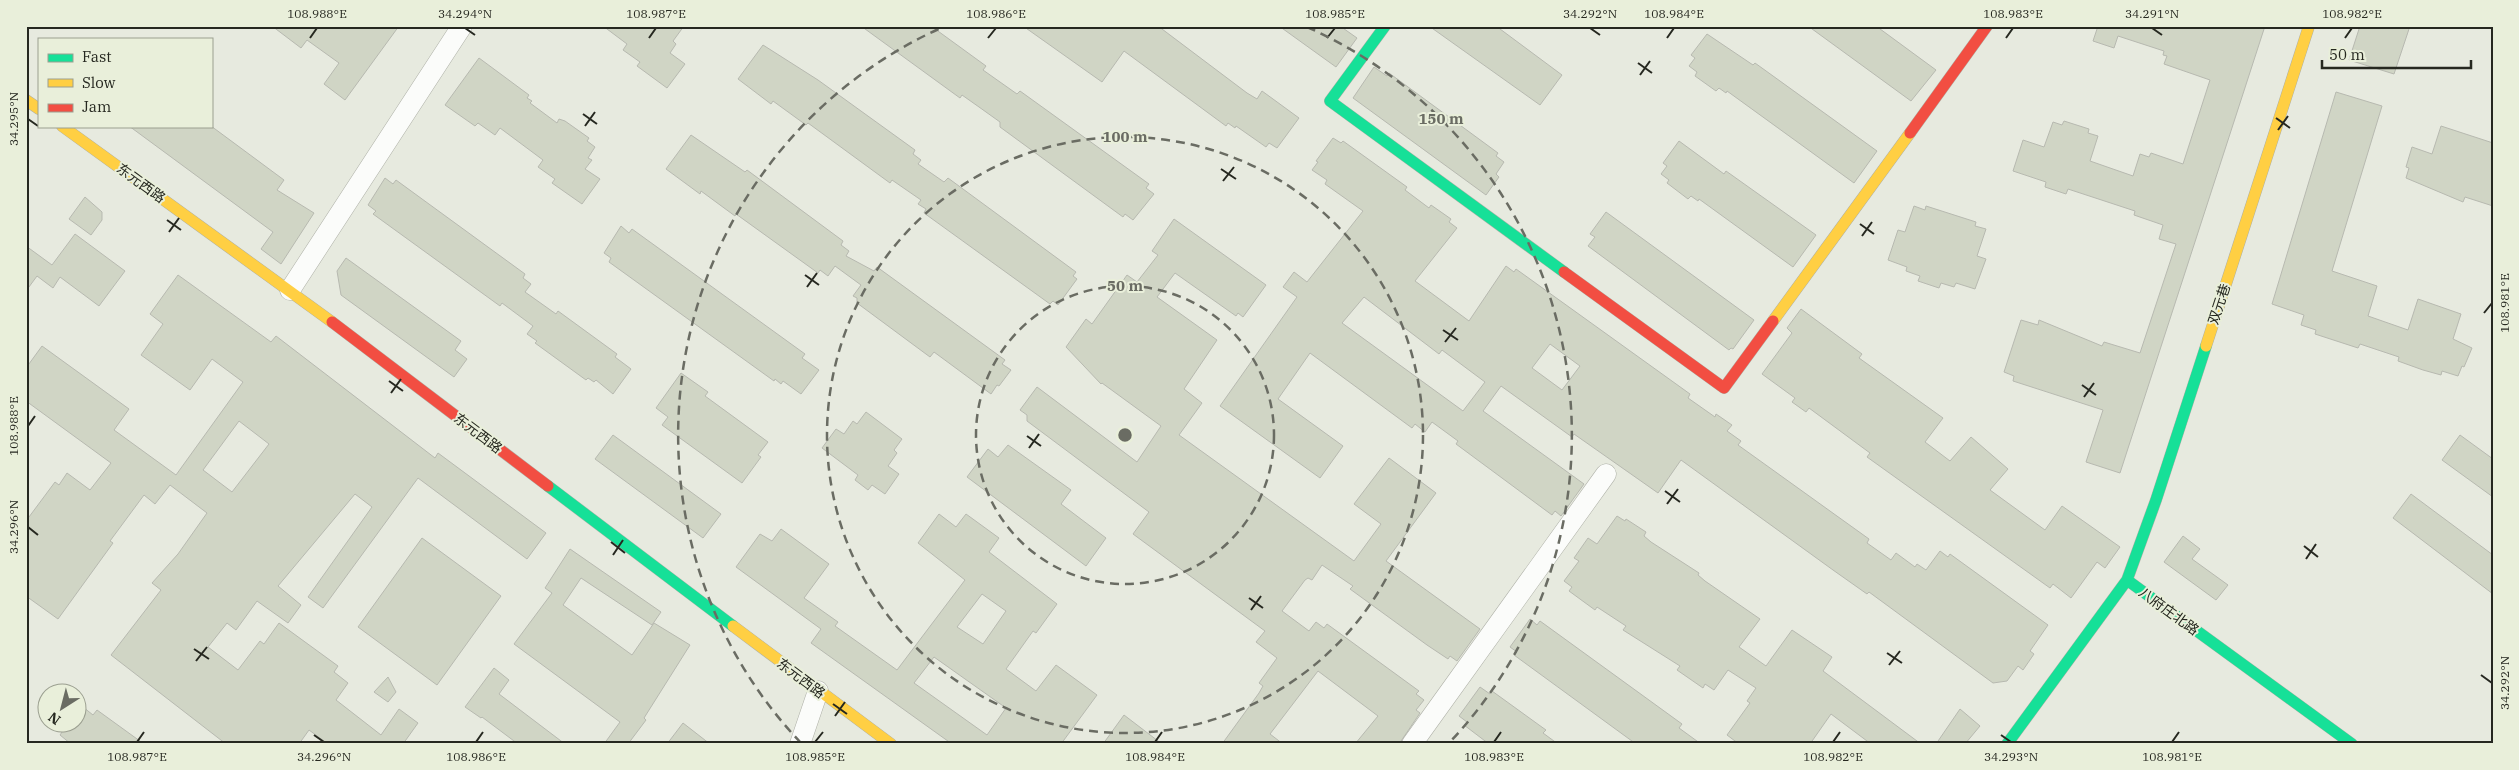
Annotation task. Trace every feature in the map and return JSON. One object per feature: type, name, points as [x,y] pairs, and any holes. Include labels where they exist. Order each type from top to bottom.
[{"type":"street","points":[[290,290],[462,26]]},
{"type":"street","points":[[1385,26],[1330,101],[1724,388],[1987,26]]},
{"type":"street","name":"双元巷","points":[[2127,580],[2159,490],[2309,26]]},
{"type":"street","points":[[26,100],[38,108]]},
{"type":"street","name":"东元西路","points":[[65,128],[290,290],[818,691],[891,744]]},
{"type":"street","points":[[1412,744],[1606,474]]},
{"type":"street","name":"八府庄北路","points":[[2007,744],[2127,580],[2352,744]]},
{"type":"street","points":[[800,744],[818,691]]},
{"type":"building","points":[[272,26],[399,26],[345,100],[324,84],[339,63],[307,40],[301,48]]},
{"type":"building","points":[[603,26],[684,26],[673,41],[676,44],[670,53],[685,64],[667,88],[637,66],[640,62],[623,50],[627,44]]},
{"type":"building","points":[[861,26],[931,26],[986,66],[983,70],[1017,94],[1020,91],[1149,184],[1146,188],[1154,194],[1133,220],[1125,214],[1123,217],[1000,127],[1000,122],[962,95],[960,98]]},
{"type":"building","points":[[1023,26],[1158,26],[1247,93],[1257,99],[1262,91],[1299,118],[1277,148],[1269,143],[1266,147],[1236,126],[1235,128],[1228,123],[1226,126],[1124,51],[1102,82]]},
{"type":"building","points":[[1279,26],[1340,26],[1357,38],[1336,67]]},
{"type":"building","points":[[1429,26],[1496,26],[1562,75],[1540,105]]},
{"type":"building","points":[[1808,26],[1876,26],[1936,70],[1911,101]]},
{"type":"building","points":[[2098,26],[2265,26],[2120,473],[2086,462],[2103,410],[2013,381],[2014,376],[2004,372],[2021,320],[2038,325],[2039,320],[2102,346],[2104,342],[2140,353],[2176,244],[2159,239],[2163,225],[2134,215],[2135,211],[2068,189],[2066,194],[2045,187],[2046,182],[2013,171],[2023,140],[2044,147],[2053,122],[2062,125],[2064,121],[2089,129],[2088,133],[2098,136],[2090,161],[2133,176],[2140,154],[2149,157],[2151,153],[2183,164],[2210,80],[2164,64],[2167,56],[2163,55],[2164,51],[2118,36],[2114,48],[2093,41]]},
{"type":"building","points":[[2360,26],[2410,26],[2394,74],[2349,60]]},
{"type":"building","points":[[1707,34],[1753,65],[1755,63],[1877,151],[1854,183],[1727,91],[1726,93],[1719,88],[1716,91],[1695,76],[1697,72],[1689,66],[1695,58],[1691,55]]},
{"type":"building","points":[[763,45],[818,80],[915,150],[913,154],[921,160],[918,164],[944,182],[948,178],[1076,272],[1073,276],[1077,279],[1058,305],[1053,301],[1050,304],[924,213],[926,209],[918,204],[921,200],[892,180],[890,183],[808,123],[806,125],[773,101],[771,104],[738,79]]},
{"type":"building","points":[[479,58],[529,95],[527,98],[532,101],[530,103],[557,123],[559,119],[565,121],[589,138],[587,141],[595,147],[588,158],[592,160],[585,169],[600,179],[582,204],[552,183],[555,179],[538,167],[543,160],[500,128],[495,135],[478,123],[475,126],[445,105]]},
{"type":"building","points":[[1374,67],[1387,76],[1389,73],[1498,153],[1496,156],[1504,162],[1496,174],[1499,177],[1486,195],[1353,98]]},
{"type":"building","points":[[2336,92],[2382,106],[2332,271],[2377,286],[2368,316],[2408,330],[2418,299],[2461,314],[2453,339],[2472,348],[2458,376],[2442,371],[2441,375],[2423,370],[2398,361],[2399,357],[2360,344],[2358,348],[2315,334],[2316,330],[2301,325],[2304,315],[2272,304]]},
{"type":"building","points":[[2441,126],[2493,143],[2493,206],[2465,197],[2463,202],[2406,178],[2409,168],[2406,167],[2412,147],[2432,154]]},
{"type":"building","points":[[212,127],[284,180],[277,190],[314,213],[281,264],[261,249],[273,232],[132,128]]},
{"type":"building","points":[[691,135],[745,172],[747,170],[843,241],[841,245],[849,251],[846,256],[874,271],[877,267],[1005,360],[1002,364],[1011,370],[999,386],[997,385],[991,394],[934,352],[930,357],[857,303],[857,298],[853,296],[861,285],[835,266],[828,276],[820,270],[818,273],[736,214],[735,216],[701,191],[700,194],[666,169]]},
{"type":"building","points":[[1333,138],[1341,143],[1343,141],[1407,187],[1405,190],[1429,208],[1431,205],[1451,219],[1449,222],[1457,228],[1415,281],[1469,321],[1506,266],[1514,272],[1516,269],[1690,394],[1688,398],[1715,417],[1716,414],[1732,425],[1727,431],[1741,441],[1738,445],[1869,539],[1867,543],[1891,560],[1896,553],[1915,567],[1917,564],[1926,570],[1940,551],[1948,557],[1950,554],[2048,625],[2030,651],[2034,654],[2023,670],[2018,666],[2007,681],[1993,683],[1869,592],[1867,594],[1681,460],[1658,493],[1574,434],[1572,437],[1501,386],[1483,411],[1584,484],[1561,516],[1555,511],[1552,515],[1456,444],[1458,441],[1432,422],[1425,432],[1415,424],[1412,428],[1310,353],[1278,399],[1343,446],[1320,478],[1220,406],[1297,297],[1283,287],[1294,272],[1307,282],[1363,211],[1325,184],[1327,180],[1312,170],[1318,162],[1316,161]],"holes":[[[1364,297],[1439,354],[1442,350],[1485,382],[1463,411],[1342,323]],[[1550,344],[1580,366],[1562,390],[1532,368]]]},
{"type":"building","points":[[1679,141],[1724,174],[1726,171],[1816,235],[1793,267],[1699,199],[1698,201],[1691,196],[1688,199],[1667,183],[1669,180],[1661,174],[1667,166],[1663,163]]},
{"type":"building","points":[[385,178],[393,184],[396,180],[525,274],[523,278],[531,284],[525,292],[556,314],[558,311],[617,354],[615,357],[631,369],[613,394],[596,380],[594,382],[588,378],[586,380],[535,343],[537,341],[527,334],[533,326],[502,303],[500,306],[373,214],[376,211],[368,205]]},
{"type":"building","points":[[85,197],[102,212],[102,220],[91,235],[69,219]]},
{"type":"building","points":[[1914,206],[1925,210],[1926,206],[1976,222],[1975,226],[1986,229],[1977,256],[1986,259],[1975,289],[1956,283],[1954,287],[1941,283],[1939,288],[1918,281],[1920,276],[1906,271],[1907,267],[1888,260],[1898,230],[1905,232]]},
{"type":"building","points":[[1606,212],[1754,320],[1733,349],[1729,350],[1588,246],[1595,237],[1590,234]]},
{"type":"building","points":[[1174,219],[1266,285],[1243,317],[1238,313],[1236,316],[1175,273],[1157,297],[1217,340],[1184,389],[1202,403],[1179,435],[1354,561],[1381,524],[1354,504],[1389,458],[1436,493],[1386,561],[1480,629],[1457,661],[1450,656],[1448,659],[1427,645],[1350,589],[1353,586],[1322,565],[1312,580],[1308,578],[1305,580],[1282,611],[1309,631],[1316,622],[1324,628],[1327,624],[1419,691],[1416,694],[1424,700],[1416,710],[1420,713],[1399,744],[1355,744],[1378,716],[1318,671],[1270,734],[1283,744],[1222,744],[1259,693],[1263,686],[1259,683],[1277,658],[1256,642],[1265,631],[1133,534],[1149,512],[1027,421],[1027,415],[1020,410],[1037,387],[1137,462],[1161,426],[1101,384],[1066,347],[1086,319],[1092,324],[1127,275],[1137,282],[1158,255],[1152,251]]},
{"type":"building","points":[[621,226],[629,233],[632,229],[805,354],[802,358],[819,370],[801,394],[783,381],[781,384],[775,379],[774,381],[609,262],[611,258],[604,253]]},
{"type":"building","points":[[75,234],[125,271],[99,306],[60,277],[53,288],[37,276],[26,291],[26,246],[52,265]]},
{"type":"building","points":[[346,258],[461,341],[455,350],[467,359],[454,377],[341,295],[337,271]]},
{"type":"building","points":[[178,275],[271,342],[276,336],[435,458],[438,453],[546,533],[527,559],[418,478],[323,608],[308,597],[372,507],[355,494],[278,586],[301,605],[288,623],[257,601],[236,630],[227,623],[208,647],[238,670],[260,641],[264,644],[279,623],[338,666],[334,672],[348,683],[336,700],[381,735],[399,709],[418,723],[403,744],[328,744],[309,730],[299,744],[226,744],[111,655],[161,590],[152,583],[178,554],[207,513],[170,485],[155,504],[144,495],[110,541],[113,543],[58,619],[26,596],[26,521],[55,482],[59,485],[67,473],[90,490],[111,463],[26,401],[26,368],[42,346],[129,409],[114,430],[176,475],[243,382],[212,359],[190,390],[141,355],[163,324],[150,314]],"holes":[[[239,421],[269,444],[232,492],[203,470]]]},
{"type":"building","points":[[1801,309],[1862,354],[1859,358],[1943,418],[1925,442],[1950,461],[1971,437],[2008,469],[1990,490],[2045,530],[2062,506],[2120,547],[2105,568],[2097,562],[2071,598],[2053,584],[2050,588],[1867,457],[1870,453],[1809,408],[1806,412],[1792,402],[1795,398],[1762,374],[1792,333],[1787,328]]},
{"type":"building","points":[[681,373],[708,392],[705,396],[768,442],[758,455],[761,457],[742,483],[662,425],[668,417],[656,408]]},
{"type":"building","points":[[866,412],[902,439],[894,450],[897,453],[888,466],[899,474],[885,494],[872,485],[868,490],[855,480],[858,475],[822,448],[836,429],[844,434],[853,421],[857,424]]},
{"type":"building","points":[[613,435],[721,514],[703,538],[595,459]]},
{"type":"building","points":[[2460,435],[2493,459],[2493,497],[2442,460]]},
{"type":"building","points":[[1008,445],[1071,490],[1061,504],[1106,538],[1086,566],[967,477],[988,449],[998,457]]},
{"type":"building","points":[[2411,494],[2493,555],[2493,594],[2393,518]]},
{"type":"building","points":[[939,514],[956,527],[966,514],[999,538],[989,552],[1057,604],[1036,633],[1033,631],[1006,669],[1036,691],[1056,665],[1097,695],[1061,744],[952,744],[811,643],[821,629],[736,567],[760,534],[772,541],[781,529],[829,564],[804,598],[838,622],[835,626],[897,670],[965,580],[918,543]],"holes":[[[982,594],[1006,611],[983,644],[957,627]],[[934,657],[1006,708],[987,735],[914,683]]]},
{"type":"building","points":[[1617,516],[1625,521],[1626,519],[1646,532],[1644,536],[1651,542],[1699,573],[1698,575],[1705,581],[1760,619],[1739,647],[1766,666],[1792,630],[1832,657],[1823,671],[1921,744],[1871,744],[1831,714],[1810,744],[1739,744],[1727,735],[1750,703],[1747,701],[1756,688],[1728,670],[1714,690],[1705,684],[1703,688],[1677,670],[1680,666],[1623,630],[1626,626],[1597,607],[1595,610],[1569,591],[1572,587],[1564,581],[1579,561],[1574,558],[1588,538],[1597,544]]},
{"type":"building","points":[[2183,536],[2200,549],[2192,559],[2228,585],[2216,600],[2164,562]]},
{"type":"building","points":[[422,538],[501,596],[437,685],[358,627]]},
{"type":"building","points":[[570,549],[661,612],[652,625],[581,578],[563,605],[632,655],[654,623],[690,645],[644,718],[646,720],[628,744],[604,744],[620,722],[514,644],[552,593],[545,588]]},
{"type":"building","points":[[1530,619],[1537,625],[1540,621],[1682,724],[1679,728],[1701,744],[1636,744],[1514,655],[1517,652],[1510,647]]},
{"type":"building","points":[[494,668],[509,680],[499,694],[565,744],[518,744],[482,717],[465,707]]},
{"type":"building","points":[[388,677],[396,692],[388,702],[374,692]]},
{"type":"building","points":[[1480,687],[1490,694],[1492,691],[1546,730],[1543,733],[1558,744],[1489,744],[1464,725],[1467,722],[1459,716]]},
{"type":"building","points":[[1960,709],[1980,726],[1965,744],[1936,744]]},
{"type":"building","points":[[97,710],[144,744],[71,744],[60,735],[62,732],[88,732],[88,711],[93,715]]},
{"type":"building","points":[[1124,715],[1141,728],[1162,744],[1103,744]]},
{"type":"building","points":[[683,723],[710,744],[667,744]]},
{"type":"traffic: fast","points":[[1385,26],[1330,101],[1564,272]]},
{"type":"traffic: fast","points":[[2007,744],[2127,580],[2156,500],[2206,346]]},
{"type":"traffic: fast","points":[[548,486],[733,626]]},
{"type":"traffic: fast","points":[[2127,580],[2352,744]]},
{"type":"traffic: slow","points":[[2206,346],[2309,26]]},
{"type":"traffic: slow","points":[[26,100],[38,108]]},
{"type":"traffic: slow","points":[[65,128],[332,322]]},
{"type":"traffic: slow","points":[[1773,321],[1910,133]]},
{"type":"traffic: slow","points":[[733,626],[891,744]]},
{"type":"traffic: jam","points":[[1910,133],[1987,26]]},
{"type":"traffic: jam","points":[[1564,272],[1724,388],[1773,321]]},
{"type":"traffic: jam","points":[[332,322],[548,486]]}]
